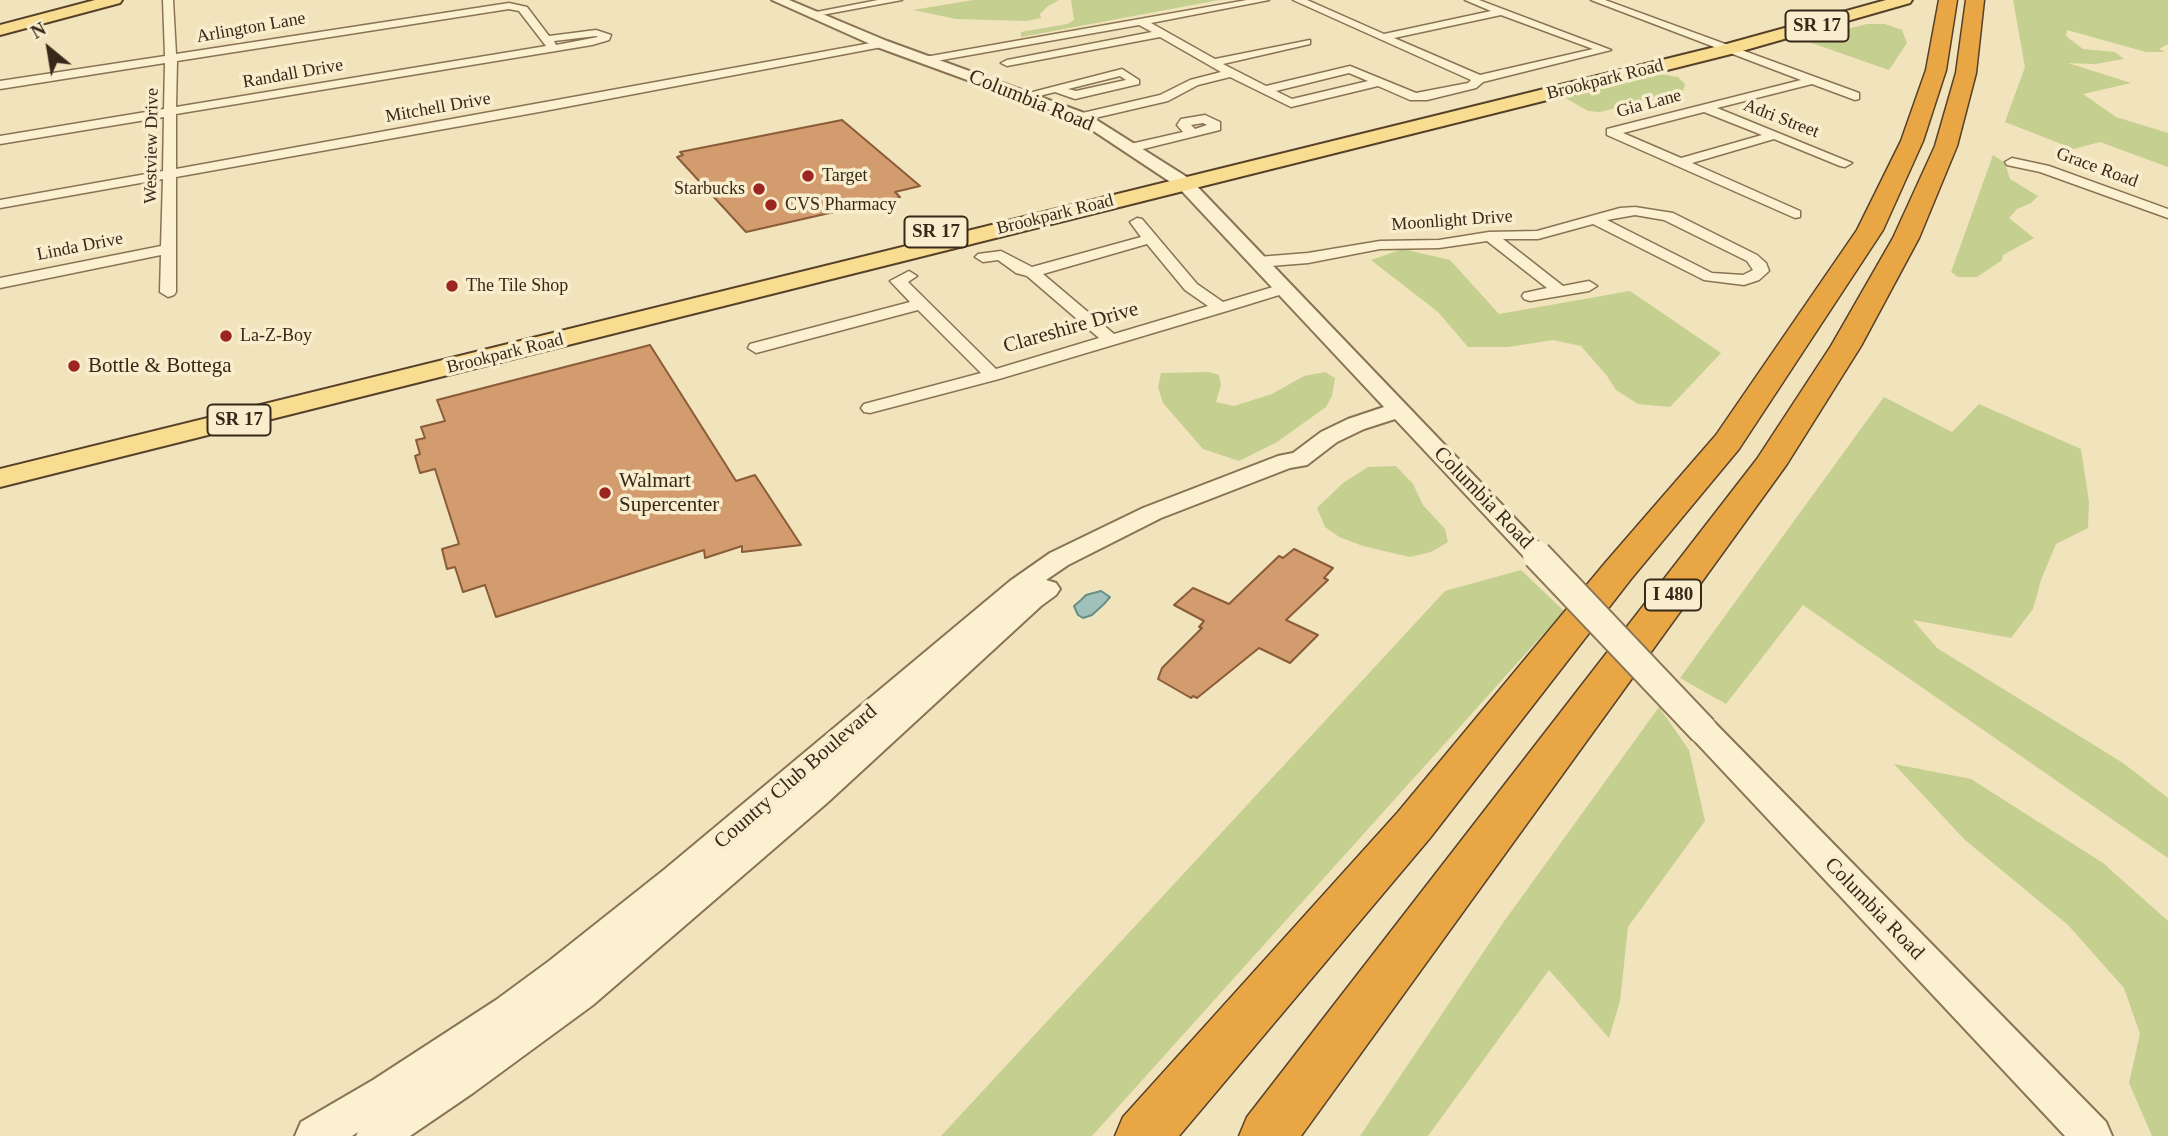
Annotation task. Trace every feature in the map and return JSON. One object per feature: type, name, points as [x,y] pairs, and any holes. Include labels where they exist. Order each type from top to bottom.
[{"type":"highway","name":"I 480","points":[[1143,1136],[1414,825],[1618,571],[1728,442],[1870,230],[1912,141],[1936,70],[1948,0]]},
{"type":"highway","name":"I 480","points":[[1267,1136],[1770,464],[1846,346],[1906,238],[1947,146],[1966,73],[1975,0]]},
{"type":"main road","points":[[0,30],[114,0]]},
{"type":"main road","name":"Brookpark Road","points":[[1720,46],[1870,0]]},
{"type":"main road","name":"Brookpark Road","points":[[0,458],[1177,179],[1904,0]]},
{"type":"main road","name":"Brookpark Road","points":[[0,478],[416,376],[1177,179]]},
{"type":"street","name":"Westview Drive","points":[[168,0],[171,60],[168,292]]},
{"type":"street","name":"Columbia Road","points":[[778,0],[882,44],[1027,94],[1082,117],[1177,179],[2092,1136]]},
{"type":"street","points":[[811,14],[897,0]]},
{"type":"street","points":[[925,60],[1264,0]]},
{"type":"street","points":[[1298,0],[1479,79]]},
{"type":"street","points":[[1264,90],[1350,69],[1414,97],[1472,86],[1479,79],[1605,50],[1470,0]]},
{"type":"street","points":[[1596,0],[1855,96]]},
{"type":"street","name":"Arlington Lane","points":[[0,85],[509,6],[523,9],[550,44]]},
{"type":"street","points":[[1383,37],[1502,12]]},
{"type":"street","points":[[1143,23],[1216,62],[1231,73],[1291,103],[1379,82]]},
{"type":"street","points":[[1007,63],[1160,34]]},
{"type":"street","name":"Randall Drive","points":[[0,140],[550,44],[592,42]]},
{"type":"street","points":[[1216,62],[1306,42]]},
{"type":"street","name":"Mitchell Drive","points":[[0,204],[882,44]]},
{"type":"street","points":[[1027,94],[1122,72],[1135,82],[1075,95],[1056,88]]},
{"type":"street","points":[[1082,117],[1164,98],[1194,82],[1231,73]]},
{"type":"street","name":"Gia Lane","points":[[1795,214],[1611,132],[1810,80]]},
{"type":"street","name":"Adri Street","points":[[1704,108],[1845,163]]},
{"type":"street","points":[[1131,148],[1193,133]]},
{"type":"street","points":[[1679,163],[1775,135]]},
{"type":"street","name":"Grace Road","points":[[2012,162],[2044,169],[2168,214]]},
{"type":"street","name":"Moonlight Drive","points":[[1258,262],[1380,245],[1439,244],[1489,236],[1550,233],[1620,212],[1647,211],[1668,216],[1752,258],[1761,266],[1761,271],[1754,277],[1734,281],[1709,277],[1596,220]]},
{"type":"street","points":[[1137,222],[1191,287],[1221,308]]},
{"type":"street","points":[[1489,236],[1560,291]]},
{"type":"street","points":[[984,257],[1001,254],[1021,270],[1032,272],[1149,239]]},
{"type":"street","name":"Linda Drive","points":[[0,283],[168,249]]},
{"type":"street","points":[[1032,272],[1111,340]]},
{"type":"street","points":[[909,276],[898,281],[993,375]]},
{"type":"street","points":[[1530,296],[1590,286]]},
{"type":"street","name":"Clareshire Drive","points":[[870,408],[993,375],[1283,289]]},
{"type":"street","points":[[756,348],[920,304]]},
{"type":"street","name":"Country Club Boulevard","points":[[315,1136],[387,1093],[509,1012],[562,972],[677,879],[1029,580],[1059,559],[1152,513],[1286,461],[1299,460],[1329,436],[1399,410]]},
{"type":"street","name":"Country Club Boulevard","points":[[376,1136],[580,993],[816,794],[1031,600],[1084,565],[1143,535],[1294,476],[1302,469],[1299,460]]},
{"type":"green space","points":[[973,0],[1059,0],[1040,14],[1041,18],[1026,21],[956,19],[913,10]]},
{"type":"green space","points":[[1071,0],[1219,0],[1021,37],[1021,32],[1067,24],[1074,20]]},
{"type":"green space","points":[[2013,0],[2168,0],[2168,44],[2159,49],[2165,52],[2146,52],[2067,30],[2066,36],[2083,49],[2115,52],[2124,59],[2095,64],[2068,63],[2131,83],[2083,94],[2116,117],[2168,133],[2168,167],[2100,142],[2074,149],[2005,122],[2025,67]]},
{"type":"green space","points":[[1867,24],[1885,24],[1902,30],[1907,43],[1889,70],[1803,40]]},
{"type":"green space","points":[[1654,73],[1678,77],[1685,84],[1683,91],[1600,112],[1588,111],[1564,97]]},
{"type":"green space","points":[[1993,155],[2005,163],[2010,179],[2038,196],[2031,203],[2017,209],[2009,218],[2034,238],[2003,255],[2002,260],[1977,277],[1958,277],[1951,272]]},
{"type":"green space","points":[[1403,249],[1450,260],[1499,314],[1630,291],[1721,353],[1670,407],[1638,404],[1616,390],[1581,346],[1553,340],[1508,347],[1468,347],[1438,312],[1371,260]]},
{"type":"green space","points":[[1209,372],[1219,375],[1221,385],[1216,402],[1234,406],[1272,394],[1304,376],[1325,372],[1335,378],[1332,396],[1326,407],[1277,442],[1239,461],[1203,449],[1163,403],[1158,387],[1161,373]]},
{"type":"green space","points":[[1884,397],[1952,432],[1979,404],[2081,449],[2089,502],[2088,528],[2056,544],[2041,580],[2033,609],[2011,638],[1913,620],[1937,648],[2123,763],[2168,798],[2168,858],[1803,605],[1726,704],[1680,678]]},
{"type":"green space","points":[[1396,466],[1413,484],[1423,505],[1445,529],[1448,542],[1431,552],[1410,557],[1363,546],[1339,537],[1325,527],[1317,508],[1343,483],[1368,467]]},
{"type":"green space","points":[[1521,570],[1564,611],[1092,1136],[941,1136],[1445,591]]},
{"type":"green space","points":[[1659,707],[1689,750],[1705,821],[1628,927],[1620,1001],[1609,1038],[1549,970],[1428,1136],[1360,1136],[1505,920]]},
{"type":"green space","points":[[1894,764],[1971,779],[2103,863],[2168,921],[2168,1136],[2152,1136],[2129,1083],[2140,1034],[2124,988],[2068,925],[1965,840]]},
{"type":"water","points":[[1101,591],[1110,597],[1104,604],[1092,615],[1083,618],[1078,615],[1074,606],[1086,595]]},
{"type":"building","name":"Target","points":[[842,120],[920,186],[895,192],[900,197],[746,232],[677,157],[683,155],[680,152]]},
{"type":"building","name":"Walmart Supercenter","points":[[650,345],[736,481],[755,475],[801,545],[742,552],[742,546],[705,558],[704,550],[496,617],[485,585],[463,592],[455,567],[447,569],[442,549],[459,544],[435,469],[420,473],[415,456],[420,454],[416,440],[425,438],[421,427],[445,421],[437,400]]},
{"type":"building","points":[[1294,549],[1333,568],[1324,578],[1328,580],[1286,620],[1318,635],[1290,663],[1259,648],[1197,698],[1191,698],[1158,679],[1162,668],[1202,628],[1199,627],[1204,621],[1174,605],[1193,588],[1229,604],[1279,556],[1283,558]]},
{"type":"place","name":"Target","points":[[808,176]]},
{"type":"place","name":"Starbucks","points":[[759,189]]},
{"type":"place","name":"CVS Pharmacy","points":[[771,205]]},
{"type":"place","name":"The Tile Shop","points":[[452,286]]},
{"type":"place","name":"La-Z-Boy","points":[[226,336]]},
{"type":"place","name":"Bottle & Bottega","points":[[74,366]]},
{"type":"place","name":"Walmart Supercenter","points":[[605,493]]}]
